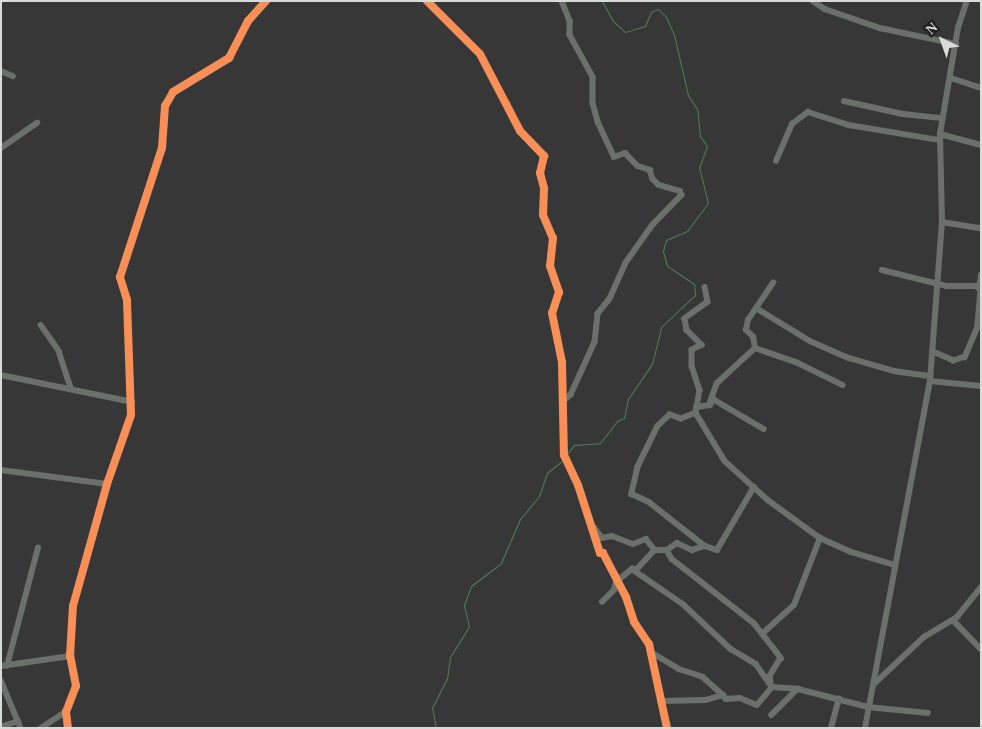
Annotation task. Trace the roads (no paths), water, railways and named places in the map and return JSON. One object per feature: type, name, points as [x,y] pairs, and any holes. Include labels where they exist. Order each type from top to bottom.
[{"type":"street","points":[[68,728],[66,712],[76,686],[70,656],[73,606],[107,484],[128,427],[132,402],[128,300],[120,276],[162,148],[165,106],[173,92],[229,58],[248,21],[266,1]]},
{"type":"street","points":[[427,1],[480,54],[520,131],[544,156],[540,173],[544,188],[543,215],[553,238],[550,266],[559,292],[552,313],[562,362],[564,455],[600,553],[603,553],[651,652],[667,728]]},
{"type":"street","points":[[562,1],[570,21],[570,35],[593,77],[593,103],[598,122],[614,157],[625,153],[638,166],[650,170],[653,179],[659,185],[680,191],[682,195],[653,225],[626,263],[610,298],[598,314],[595,342],[571,395],[563,402]]},
{"type":"street","points":[[813,1],[825,9],[880,28],[956,44]]},
{"type":"street","points":[[864,728],[930,378],[942,222],[940,137],[956,44],[967,1]]},
{"type":"street","points":[[1,71],[13,76]]},
{"type":"street","points":[[951,78],[981,88]]},
{"type":"street","points":[[844,101],[903,114],[942,118]]},
{"type":"street","points":[[776,161],[792,124],[808,112],[859,128],[940,137],[981,145]]},
{"type":"street","points":[[1,148],[37,123]]},
{"type":"street","points":[[942,222],[981,228]]},
{"type":"street","points":[[882,270],[938,284],[980,289]]},
{"type":"street","points":[[932,352],[954,361],[965,357],[978,327],[981,275]]},
{"type":"street","points":[[755,348],[753,337],[746,330],[756,308],[773,283]]},
{"type":"street","points":[[705,287],[708,302],[685,320],[687,330],[702,344],[692,350],[692,366],[700,390],[696,410],[725,461],[754,487],[820,538],[851,552],[896,565]]},
{"type":"street","points":[[756,308],[810,341],[849,358],[894,371],[981,386]]},
{"type":"street","points":[[41,325],[59,351],[71,389]]},
{"type":"street","points":[[755,348],[796,362],[843,385]]},
{"type":"street","points":[[710,405],[717,382],[755,348]]},
{"type":"street","points":[[1,375],[132,402]]},
{"type":"street","points":[[754,487],[722,546],[717,550],[705,546],[657,508],[632,494],[638,467],[658,426],[670,415],[681,419],[696,410],[710,405],[713,399],[764,429]]},
{"type":"street","points":[[1,470],[107,484]]},
{"type":"street","points":[[586,512],[602,538],[612,536],[633,544],[646,539],[655,550]]},
{"type":"street","points":[[762,634],[794,605],[820,538]]},
{"type":"street","points":[[602,602],[614,590],[616,582],[632,569],[637,569],[655,550],[668,550],[677,543],[692,550],[705,546]]},
{"type":"street","points":[[38,548],[4,666],[70,656]]},
{"type":"street","points":[[668,550],[672,559],[754,624],[782,658],[770,676],[772,687]]},
{"type":"street","points":[[632,569],[682,604],[731,649],[756,664],[772,687]]},
{"type":"street","points":[[873,684],[924,637],[953,620],[981,587]]},
{"type":"street","points":[[953,620],[981,649]]},
{"type":"street","points":[[651,652],[679,669],[703,677],[723,694],[726,699],[740,698],[757,704],[772,687]]},
{"type":"street","points":[[1,680],[20,724],[1,727]]},
{"type":"street","points":[[772,687],[798,689],[868,707],[928,713]]},
{"type":"street","points":[[772,715],[798,689]]},
{"type":"street","points":[[660,701],[706,700],[723,694]]},
{"type":"street","points":[[831,728],[839,699]]},
{"type":"street","points":[[42,728],[66,712]]},
{"type":"waterway","points":[[566,455],[574,445],[600,443],[617,421],[624,418],[628,399],[652,364],[661,327],[695,295],[694,284],[667,266],[663,251],[666,240],[687,231],[708,203],[699,168],[707,146],[700,136],[697,109],[688,95],[674,35],[666,17],[658,9],[651,12],[645,26],[625,32],[613,21],[602,1]]},
{"type":"waterway","points":[[436,728],[432,708],[447,679],[450,657],[469,627],[464,605],[471,586],[501,563],[520,519],[539,496],[547,473],[564,459]]}]
